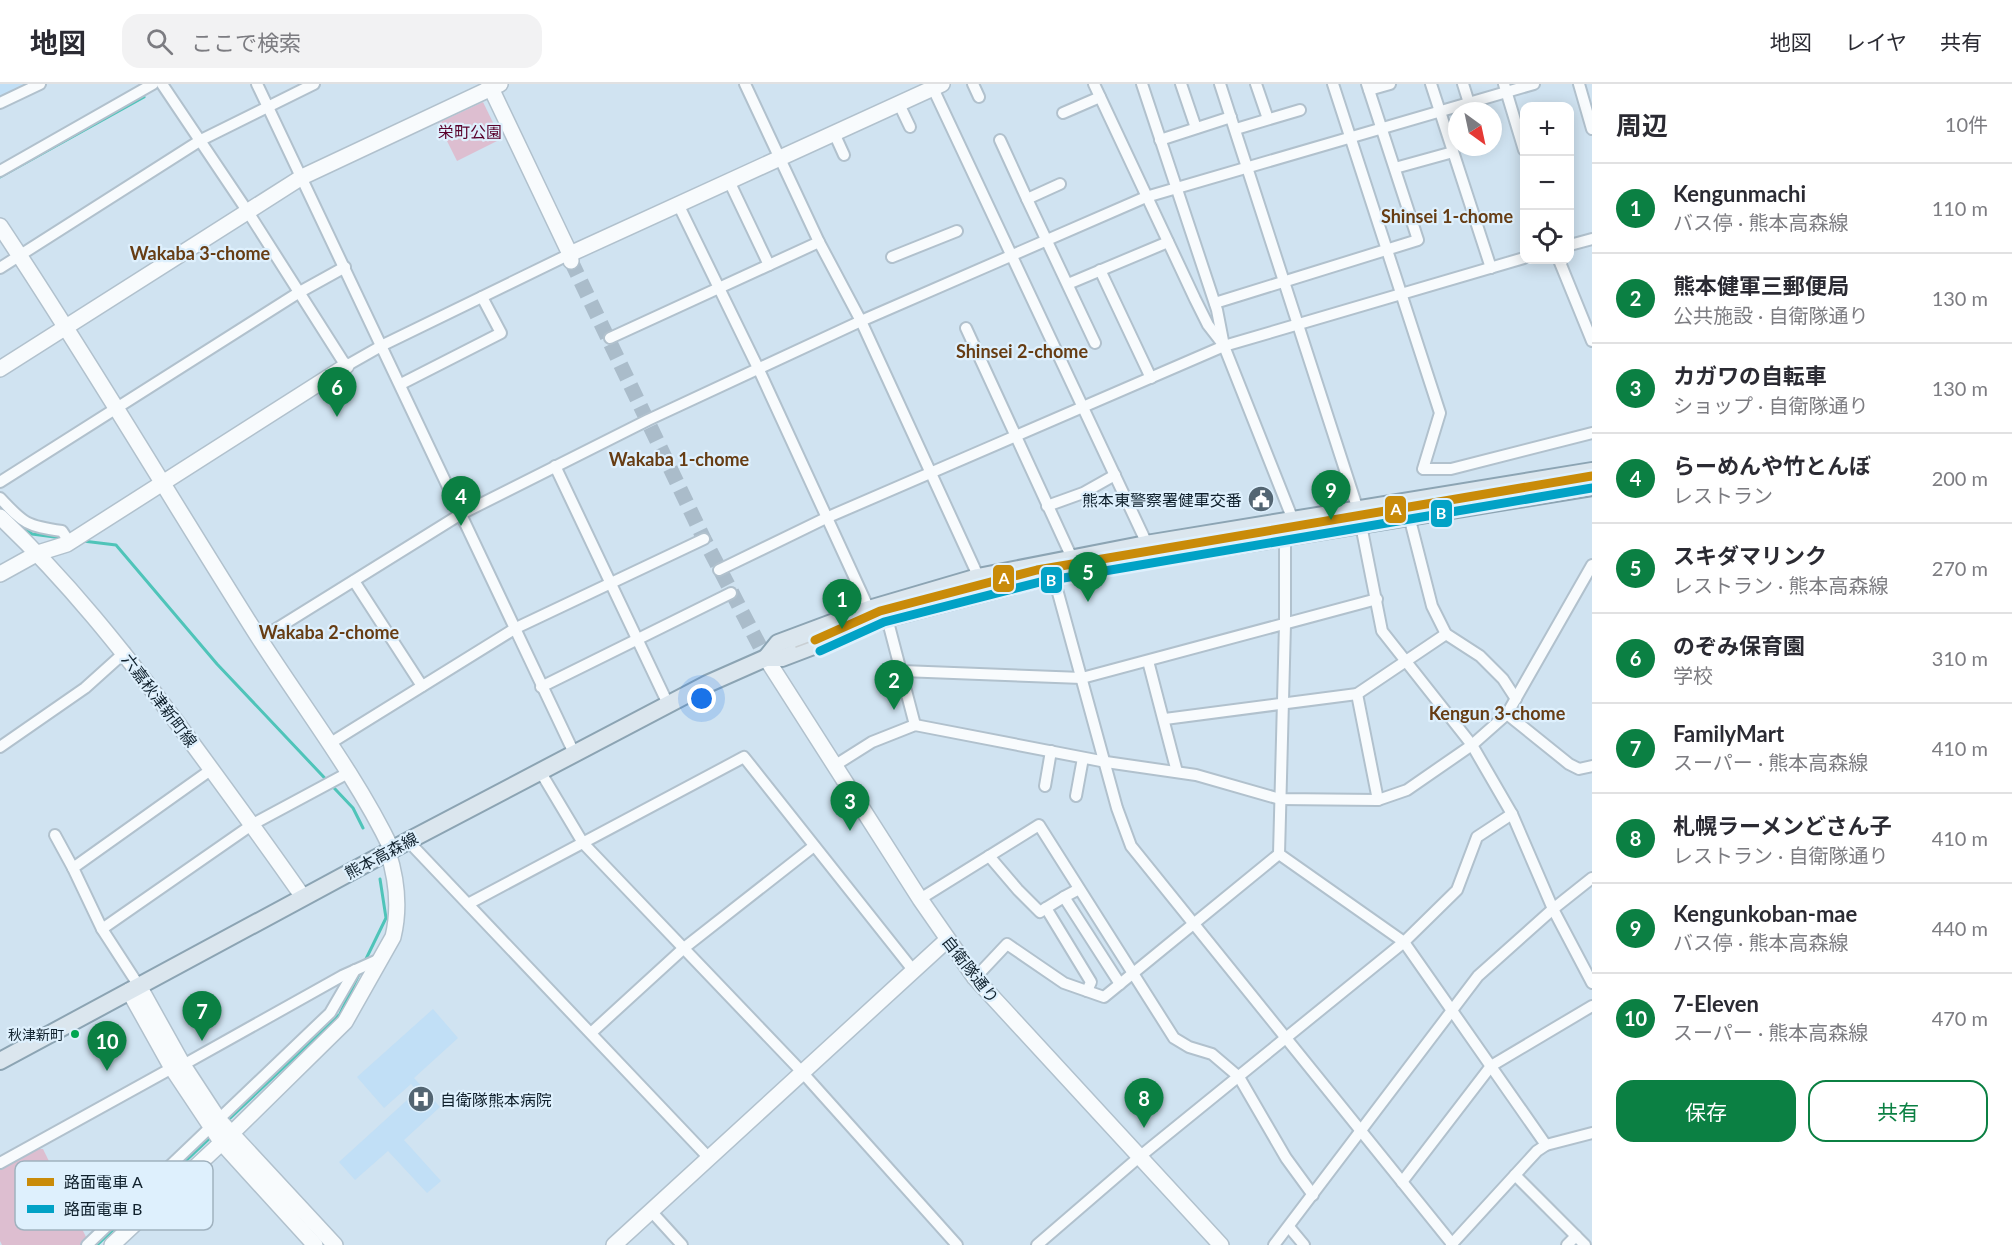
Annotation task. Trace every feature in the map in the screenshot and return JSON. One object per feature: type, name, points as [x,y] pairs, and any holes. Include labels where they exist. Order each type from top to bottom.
[{"type":"main road","name":"熊本高森線","points":[[0,1061],[574,753],[766,657],[778,643],[869,609],[1051,568],[1360,517],[1592,471]]},
{"type":"main road","name":"熊本高森線","points":[[1360,517],[1409,516],[1592,487]]},
{"type":"main road","name":"熊本高森線","points":[[1051,568],[1072,558],[1150,551]]},
{"type":"main road","name":"熊本高森線","points":[[766,657],[782,658],[982,584]]},
{"type":"street","points":[[0,103],[40,84]]},
{"type":"street","points":[[0,171],[153,84]]},
{"type":"street","points":[[162,84],[248,212],[346,366]]},
{"type":"street","points":[[257,84],[383,345],[460,514],[574,753]]},
{"type":"street","points":[[0,268],[201,140],[314,84]]},
{"type":"street","points":[[744,84],[819,243],[861,321],[982,584]]},
{"type":"street","points":[[973,84],[979,97]]},
{"type":"street","points":[[1094,84],[1208,325],[1224,346]]},
{"type":"street","points":[[975,978],[1007,944],[1064,983],[1104,997],[1279,854],[1290,528],[1224,346],[1215,303],[1142,84]]},
{"type":"street","points":[[1181,84],[1196,128]]},
{"type":"street","points":[[1220,84],[1249,166],[1360,517],[1382,631],[1472,745],[1512,814],[1553,909],[1592,983]]},
{"type":"street","points":[[1256,84],[1268,119]]},
{"type":"street","points":[[1333,84],[1440,413],[1423,469],[1451,469],[1592,433]]},
{"type":"street","points":[[1215,303],[1418,240],[1368,87],[1390,84]]},
{"type":"street","points":[[1431,84],[1448,136]]},
{"type":"street","points":[[1463,84],[1469,102]]},
{"type":"street","points":[[1471,102],[1505,88],[1534,84]]},
{"type":"street","points":[[1579,84],[1592,129]]},
{"type":"street","points":[[0,369],[302,177],[493,85],[571,258]]},
{"type":"street","points":[[0,574],[38,553],[70,543],[346,366],[383,345],[482,297],[571,258],[678,204],[936,85],[1012,257],[1150,551]]},
{"type":"street","points":[[1505,88],[1520,137]]},
{"type":"street","points":[[1063,112],[1100,97]]},
{"type":"street","points":[[899,104],[910,127]]},
{"type":"street","points":[[260,639],[460,514],[555,466],[861,321],[1146,197],[1448,109]]},
{"type":"street","points":[[1236,129],[1300,111]]},
{"type":"street","points":[[1160,140],[1231,117]]},
{"type":"street","points":[[834,133],[844,155]]},
{"type":"street","points":[[1000,140],[1095,343]]},
{"type":"street","points":[[1395,168],[1448,153]]},
{"type":"street","points":[[1454,156],[1491,268]]},
{"type":"street","points":[[729,181],[769,265]]},
{"type":"street","points":[[1027,199],[1060,184]]},
{"type":"street","points":[[678,204],[759,370],[869,609],[887,618],[915,725]]},
{"type":"street","points":[[0,226],[118,408],[260,639],[376,817],[390,851],[399,914],[393,937],[376,961],[345,1022],[186,1161]]},
{"type":"street","points":[[892,257],[957,231]]},
{"type":"street","points":[[1574,244],[1592,239]]},
{"type":"street","points":[[1068,284],[1168,242]]},
{"type":"street","points":[[610,339],[819,243]]},
{"type":"street","points":[[719,570],[826,518],[1224,346],[1520,259]]},
{"type":"street","points":[[1561,264],[1592,341]]},
{"type":"street","points":[[0,482],[298,293],[345,267]]},
{"type":"street","points":[[1100,270],[1151,378]]},
{"type":"street","points":[[401,384],[501,333],[482,297]]},
{"type":"street","points":[[966,328],[1072,558]]},
{"type":"street","points":[[555,466],[668,704]]},
{"type":"street","points":[[1047,506],[1083,493],[1115,475]]},
{"type":"street","points":[[0,498],[22,521],[33,526],[62,531],[70,543]]},
{"type":"street","points":[[1409,516],[1432,606],[1446,634],[1480,656],[1503,679],[1516,699]]},
{"type":"street","name":"六嘉秋津新町線","points":[[0,517],[38,553],[125,652],[253,824],[303,897]]},
{"type":"street","points":[[329,744],[516,628],[704,539]]},
{"type":"street","points":[[834,766],[872,742],[915,725],[1083,758],[1196,775],[1280,799],[1378,800],[1407,790],[1472,745],[1507,714],[1592,565]]},
{"type":"street","points":[[1051,568],[1117,808],[1131,846],[1452,1245],[1515,1175],[1546,1145],[1592,1133]]},
{"type":"street","points":[[354,581],[422,686]]},
{"type":"street","points":[[541,687],[731,592]]},
{"type":"street","points":[[902,671],[1082,678],[1377,599]]},
{"type":"street","points":[[1165,719],[1357,694],[1446,634]]},
{"type":"street","points":[[2,742],[85,688],[125,652]]},
{"type":"street","name":"自衛隊通り","points":[[766,657],[920,899],[975,978],[1138,1158],[1221,1245]]},
{"type":"street","points":[[1148,661],[1177,772]]},
{"type":"street","points":[[1357,694],[1378,800]]},
{"type":"street","points":[[1507,714],[1569,764],[1579,769],[1592,766]]},
{"type":"street","points":[[1045,786],[1051,751]]},
{"type":"street","points":[[468,904],[744,757],[913,970]]},
{"type":"street","points":[[1076,796],[1083,758]]},
{"type":"street","points":[[73,868],[212,769]]},
{"type":"street","points":[[540,771],[583,843],[802,1072],[957,1245]]},
{"type":"street","points":[[102,929],[253,824],[348,773]]},
{"type":"street","points":[[1037,1245],[1138,1158],[1404,942],[1457,890],[1477,837],[1512,814]]},
{"type":"street","points":[[920,899],[1039,825],[1174,1038],[1189,1047],[1212,1054],[1239,1077],[1287,1158],[1313,1195]]},
{"type":"street","points":[[55,835],[102,929],[178,1067],[221,1131],[315,1245]]},
{"type":"street","points":[[408,841],[709,1158]]},
{"type":"street","points":[[591,1033],[684,948],[814,846]]},
{"type":"street","points":[[1279,854],[1404,942],[1546,1145]]},
{"type":"street","points":[[989,856],[1040,912],[1079,889]]},
{"type":"street","points":[[1274,1245],[1362,1132],[1478,976],[1553,909],[1592,878]]},
{"type":"street","points":[[1064,897],[1120,984]]},
{"type":"street","points":[[1046,908],[1091,982],[1087,991]]},
{"type":"street","points":[[614,1245],[947,940]]},
{"type":"street","points":[[0,1162],[355,970],[376,961]]},
{"type":"street","points":[[192,1161],[330,1012],[355,970]]},
{"type":"street","points":[[1402,1182],[1491,1066],[1592,1006]]},
{"type":"street","points":[[221,1131],[335,1245]]},
{"type":"street","points":[[1515,1175],[1585,1245]]},
{"type":"street","points":[[651,1211],[682,1245]]},
{"type":"street","points":[[1288,1227],[1304,1245]]},
{"type":"street","points":[[87,1245],[105,1230]]},
{"type":"street","points":[[112,1245],[126,1230]]},
{"type":"street","points":[[1567,1245],[1576,1236]]},
{"type":"shaded area","points":[[0,84],[30,84],[0,98]]},
{"type":"shaded area","name":"自衛隊熊本病院","points":[[433,1009],[458,1038],[414,1078],[440,1107],[404,1140],[441,1181],[427,1193],[388,1151],[355,1180],[339,1162],[417,1091],[411,1084],[384,1108],[357,1077]]},
{"type":"green space","name":"栄町公園","points":[[483,102],[501,139],[457,161],[438,123]]},
{"type":"green space","points":[[37,1149],[43,1149],[49,1161],[15,1161],[15,1230],[83,1230],[87,1239],[80,1245],[2,1245],[0,1241],[0,1169]]},
{"type":"waterway","points":[[0,177],[144,97]]},
{"type":"waterway","points":[[16,521],[32,534],[62,538]]},
{"type":"waterway","points":[[83,541],[116,545],[217,664],[353,808],[363,828]]},
{"type":"waterway","points":[[364,963],[386,918],[380,879]]},
{"type":"waterway","points":[[226,1122],[340,1014],[359,974]]},
{"type":"waterway","points":[[186,1161],[211,1137]]},
{"type":"waterway","points":[[97,1245],[113,1230]]},
{"type":"tunnel","points":[[571,261],[704,539],[766,658]]},
{"type":"tram line","name":"A","points":[[815,640],[880,611],[1037,570],[1592,476]]},
{"type":"tram line","name":"B","points":[[820,651],[884,622],[1040,582],[1592,488]]},
{"type":"tram line","points":[[823,636],[842,629]]},
{"type":"tram line","points":[[796,647],[815,640]]},
{"type":"place","name":"のぞみ保育園","points":[[337,417]]},
{"type":"place","name":"熊本東警察署健軍交番","points":[[1261,499]]},
{"type":"place","name":"Kengunkoban-mae","points":[[1331,520]]},
{"type":"place","name":"らーめんや竹とんぼ","points":[[461,526]]},
{"type":"place","name":"スキダマリンク","points":[[1088,602]]},
{"type":"place","name":"Kengunmachi","points":[[842,629]]},
{"type":"place","name":"熊本健軍三郵便局","points":[[894,710]]},
{"type":"place","name":"カガワの自転車","points":[[850,831]]},
{"type":"place","name":"秋津新町","points":[[75,1034]]},
{"type":"place","name":"FamilyMart","points":[[202,1041]]},
{"type":"place","name":"7-Eleven","points":[[107,1071]]},
{"type":"place","name":"自衛隊熊本病院","points":[[421,1099]]},
{"type":"place","name":"札幌ラーメンどさん子","points":[[1144,1128]]},
{"type":"district","name":"Shinsei 1-chome","points":[[1447,216]]},
{"type":"district","name":"Wakaba 3-chome","points":[[200,253]]},
{"type":"district","name":"Shinsei 2-chome","points":[[1022,351]]},
{"type":"district","name":"Wakaba 1-chome","points":[[679,459]]},
{"type":"district","name":"Wakaba 2-chome","points":[[329,632]]},
{"type":"district","name":"Kengun 3-chome","points":[[1497,713]]}]
